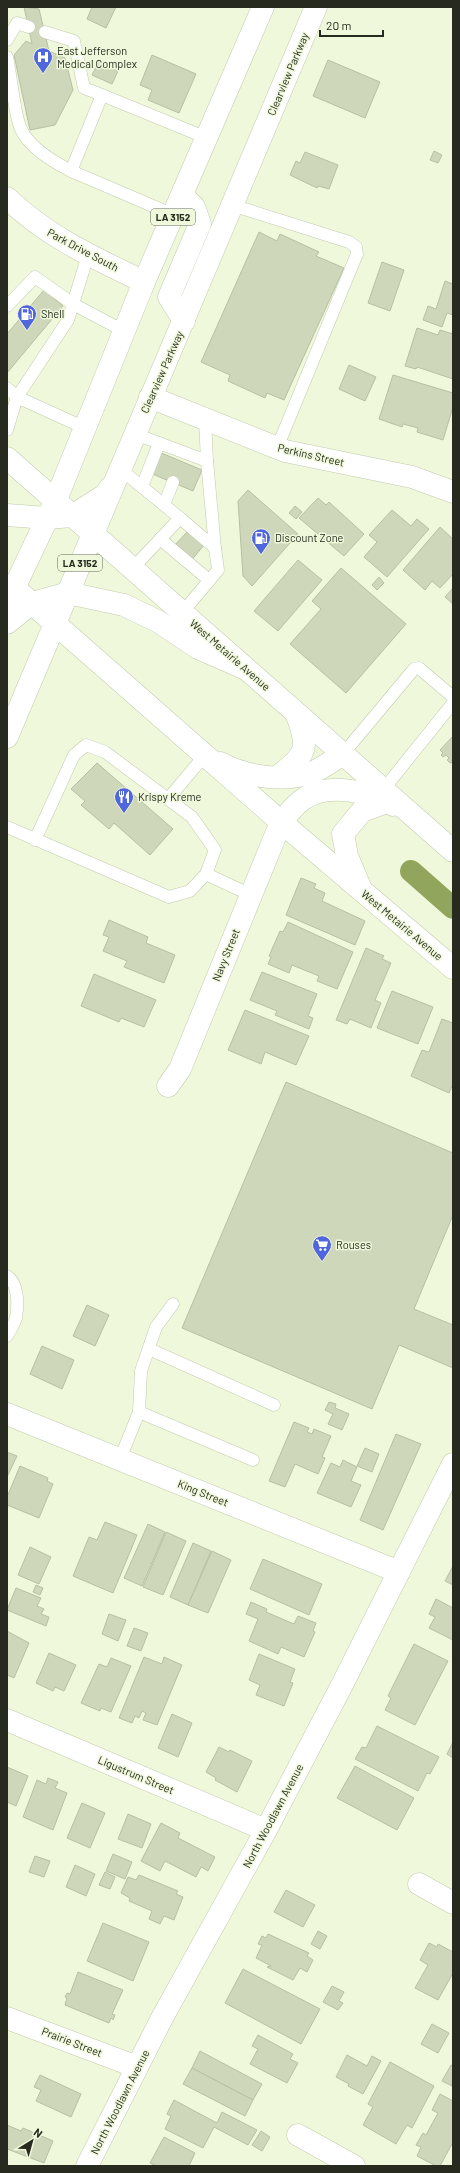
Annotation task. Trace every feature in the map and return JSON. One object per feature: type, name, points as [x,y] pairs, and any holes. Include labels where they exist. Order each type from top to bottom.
[{"type":"main road","name":"LA 3152","points":[[9,591],[51,510],[144,282],[183,196],[263,7]]},
{"type":"main road","name":"Clearview Parkway","points":[[7,737],[316,7]]},
{"type":"main road","points":[[183,196],[194,207],[200,224],[169,297],[184,321]]},
{"type":"main road","name":"Park Drive South","points":[[7,198],[28,219],[59,240],[144,282]]},
{"type":"main road","name":"Perkins Street","points":[[150,397],[277,448],[412,477],[453,492]]},
{"type":"main road","points":[[7,458],[51,510]]},
{"type":"main road","points":[[7,515],[51,510],[72,516],[104,495],[117,475]]},
{"type":"main road","name":"West Metairie Avenue","points":[[72,516],[343,754],[385,796]]},
{"type":"main road","name":"West Metairie Avenue","points":[[9,591],[32,603],[55,622],[281,822],[453,968]]},
{"type":"main road","points":[[7,622],[32,603],[68,593],[124,605],[159,622],[198,648],[246,669]]},
{"type":"main road","points":[[277,777],[296,763],[304,747],[305,735],[296,713]]},
{"type":"main road","points":[[205,755],[230,768],[263,777],[277,777],[312,773],[343,754]]},
{"type":"main road","points":[[281,822],[305,798],[334,789],[385,796],[415,818],[453,851]]},
{"type":"main road","points":[[362,891],[347,856],[343,834],[362,811],[385,796]]},
{"type":"main road","name":"Navy Street","points":[[168,1086],[180,1069],[281,822]]},
{"type":"main road","name":"King Street","points":[[7,1414],[399,1572]]},
{"type":"main road","name":"North Woodlawn Avenue","points":[[87,2166],[137,2067],[266,1830],[453,1464]]},
{"type":"main road","name":"Ligustrum Street","points":[[7,1720],[266,1830]]},
{"type":"main road","points":[[419,1884],[453,1903]]},
{"type":"main road","name":"Prairie Street","points":[[7,2018],[137,2067]]},
{"type":"main road","points":[[298,2135],[354,2166]]},
{"type":"lane","points":[[7,40],[17,23],[29,27]]},
{"type":"lane","points":[[45,32],[74,41],[84,88],[207,138]]},
{"type":"lane","points":[[7,57],[20,127],[29,139],[46,156],[70,171],[174,215]]},
{"type":"lane","points":[[70,171],[102,95]]},
{"type":"lane","points":[[232,205],[349,242],[356,247],[358,254],[277,448]]},
{"type":"lane","points":[[7,430],[17,397],[68,320],[88,254]]},
{"type":"lane","points":[[7,306],[35,277],[73,304],[124,331]]},
{"type":"lane","points":[[7,388],[17,397],[85,428]]},
{"type":"lane","points":[[182,612],[218,570],[207,461],[205,419]]},
{"type":"lane","points":[[135,434],[159,443],[181,457],[207,461]]},
{"type":"lane","points":[[142,487],[159,443]]},
{"type":"lane","points":[[117,475],[142,487],[215,548]]},
{"type":"lane","points":[[164,505],[172,482]]},
{"type":"lane","points":[[132,569],[180,518]]},
{"type":"lane","points":[[160,539],[209,580]]},
{"type":"lane","points":[[343,754],[414,669],[419,668],[453,697]]},
{"type":"lane","points":[[385,796],[453,703]]},
{"type":"lane","points":[[7,827],[35,840],[168,897],[190,891],[206,874],[215,850],[192,817],[105,752],[86,745],[74,755],[35,840]]},
{"type":"lane","points":[[168,799],[205,755]]},
{"type":"lane","points":[[206,874],[251,895]]},
{"type":"lane","points":[[7,1276],[12,1279],[17,1294],[16,1319],[7,1336]]},
{"type":"lane","points":[[120,1459],[139,1412],[141,1371],[156,1327],[173,1304]]},
{"type":"lane","points":[[149,1349],[274,1405]]},
{"type":"lane","points":[[139,1412],[253,1460]]},
{"type":"building","name":"East Jefferson Medical Complex","points":[[24,7],[39,9],[49,51],[65,58],[73,90],[55,125],[30,130],[14,55],[26,41],[32,44]]},
{"type":"building","points":[[92,7],[116,7],[106,28],[87,19]]},
{"type":"building","points":[[152,55],[196,74],[179,113],[148,100],[152,90],[140,85]]},
{"type":"building","points":[[328,60],[380,82],[365,118],[313,96]]},
{"type":"building","points":[[99,61],[118,71],[112,84],[92,75]]},
{"type":"building","points":[[434,151],[442,155],[438,163],[430,160]]},
{"type":"building","points":[[305,152],[338,165],[329,189],[318,186],[317,188],[290,175],[296,161],[300,163]]},
{"type":"building","points":[[259,232],[277,241],[280,234],[319,252],[316,256],[344,268],[284,400],[267,393],[265,398],[228,381],[230,375],[201,362]]},
{"type":"building","points":[[382,262],[404,270],[390,311],[368,303]]},
{"type":"building","points":[[445,281],[453,284],[453,315],[447,313],[442,327],[423,320],[428,306],[436,309]]},
{"type":"building","points":[[44,290],[63,306],[7,373],[7,334]]},
{"type":"building","points":[[417,328],[438,335],[440,330],[453,334],[453,379],[417,367],[416,369],[405,366]]},
{"type":"building","points":[[349,365],[376,377],[365,401],[339,389]]},
{"type":"building","points":[[393,375],[453,393],[453,407],[443,440],[417,432],[418,428],[403,424],[402,427],[379,419]]},
{"type":"building","points":[[159,452],[202,470],[193,491],[150,473]]},
{"type":"building","name":"Discount Zone","points":[[248,490],[298,534],[252,586],[243,576],[238,501]]},
{"type":"building","points":[[318,498],[326,505],[329,502],[364,534],[344,556],[299,518]]},
{"type":"building","points":[[295,506],[302,512],[296,519],[289,513]]},
{"type":"building","points":[[392,510],[411,526],[417,519],[429,529],[387,577],[364,557],[377,542],[369,535]]},
{"type":"building","points":[[440,527],[453,539],[453,574],[440,588],[432,581],[425,590],[403,570]]},
{"type":"building","points":[[188,531],[204,545],[190,562],[173,547]]},
{"type":"building","points":[[298,560],[322,580],[278,631],[254,611]]},
{"type":"building","points":[[341,568],[406,624],[346,693],[290,644],[321,609],[312,601]]},
{"type":"building","points":[[379,577],[384,583],[377,590],[372,585]]},
{"type":"building","points":[[453,588],[453,604],[445,597]]},
{"type":"building","points":[[453,736],[453,762],[450,763],[447,760],[449,758],[446,755],[443,757],[441,755],[443,753],[440,750]]},
{"type":"building","name":"Krispy Kreme","points":[[97,763],[173,829],[150,855],[114,823],[109,829],[81,805],[85,801],[71,789]]},
{"type":"building","points":[[301,878],[316,884],[314,888],[325,893],[322,901],[365,921],[355,945],[286,915]]},
{"type":"building","points":[[109,920],[148,937],[146,943],[175,955],[164,983],[124,967],[127,961],[103,951],[109,937],[103,935]]},
{"type":"building","points":[[288,922],[353,952],[337,989],[317,981],[319,976],[292,965],[289,973],[268,964],[271,957],[269,956],[280,931],[283,932]]},
{"type":"building","points":[[366,948],[384,956],[382,959],[391,963],[375,1000],[381,1003],[371,1028],[350,1019],[347,1024],[336,1020]]},
{"type":"building","points":[[262,972],[317,994],[308,1016],[313,1018],[309,1029],[275,1015],[277,1011],[250,1000]]},
{"type":"building","points":[[94,974],[156,1000],[144,1027],[121,1018],[119,1022],[81,1006]]},
{"type":"building","points":[[392,991],[433,1007],[418,1044],[377,1028]]},
{"type":"building","points":[[245,1010],[309,1036],[296,1065],[265,1052],[261,1064],[228,1050]]},
{"type":"building","points":[[442,1019],[453,1023],[453,1084],[449,1093],[411,1076],[422,1050],[429,1052]]},
{"type":"building","name":"Rouses","points":[[286,1082],[453,1153],[453,1215],[414,1309],[453,1325],[453,1368],[399,1345],[372,1409],[182,1328]]},
{"type":"building","points":[[87,1305],[109,1315],[95,1346],[73,1336]]},
{"type":"building","points":[[42,1346],[74,1360],[62,1389],[30,1374]]},
{"type":"building","points":[[329,1402],[336,1404],[335,1408],[349,1414],[342,1430],[328,1424],[333,1414],[325,1410]]},
{"type":"building","points":[[294,1422],[309,1428],[307,1432],[312,1434],[314,1429],[331,1436],[322,1457],[325,1458],[318,1474],[295,1464],[285,1487],[269,1481]]},
{"type":"building","points":[[396,1434],[421,1444],[383,1530],[360,1520]]},
{"type":"building","points":[[365,1448],[379,1454],[372,1472],[357,1466]]},
{"type":"building","points":[[7,1452],[17,1456],[7,1477]]},
{"type":"building","points":[[343,1460],[357,1467],[351,1481],[361,1485],[351,1507],[317,1493],[331,1463],[340,1467]]},
{"type":"building","points":[[20,1466],[48,1478],[47,1481],[53,1484],[39,1518],[7,1505],[7,1497]]},
{"type":"building","points":[[105,1522],[137,1535],[113,1593],[73,1576],[89,1537],[97,1540]]},
{"type":"building","points":[[148,1524],[165,1532],[142,1586],[124,1578]]},
{"type":"building","points":[[166,1532],[186,1541],[163,1595],[143,1587]]},
{"type":"building","points":[[193,1543],[211,1551],[188,1605],[170,1597]]},
{"type":"building","points":[[30,1547],[51,1557],[39,1584],[18,1575]]},
{"type":"building","points":[[212,1551],[231,1560],[208,1613],[188,1605]]},
{"type":"building","points":[[263,1559],[322,1584],[309,1615],[250,1589]]},
{"type":"building","points":[[453,1566],[453,1585],[445,1581]]},
{"type":"building","points":[[36,1585],[43,1588],[40,1595],[33,1592]]},
{"type":"building","points":[[16,1588],[41,1598],[37,1606],[44,1609],[41,1614],[49,1617],[46,1626],[7,1610]]},
{"type":"building","points":[[436,1599],[453,1608],[453,1640],[429,1628],[435,1617],[429,1614]]},
{"type":"building","points":[[251,1602],[267,1609],[266,1612],[294,1624],[298,1616],[316,1623],[313,1631],[315,1632],[304,1657],[281,1647],[278,1654],[249,1641],[258,1619],[246,1614]]},
{"type":"building","points":[[109,1614],[126,1620],[118,1641],[102,1634]]},
{"type":"building","points":[[134,1628],[148,1633],[141,1651],[127,1646]]},
{"type":"building","points":[[7,1631],[29,1643],[14,1678],[7,1675]]},
{"type":"building","points":[[414,1644],[448,1661],[415,1725],[385,1710],[391,1698],[388,1696]]},
{"type":"building","points":[[49,1653],[76,1665],[64,1691],[55,1687],[53,1691],[36,1683]]},
{"type":"building","points":[[259,1654],[295,1669],[290,1682],[293,1683],[284,1706],[256,1695],[260,1685],[249,1680]]},
{"type":"building","points":[[144,1657],[162,1664],[164,1657],[182,1665],[157,1725],[143,1720],[146,1713],[142,1711],[139,1718],[135,1716],[132,1723],[119,1718]]},
{"type":"building","points":[[111,1658],[131,1666],[111,1712],[101,1708],[100,1711],[81,1703],[99,1664],[107,1667]]},
{"type":"building","points":[[172,1714],[192,1723],[178,1757],[158,1748]]},
{"type":"building","points":[[377,1726],[439,1757],[430,1774],[427,1773],[418,1791],[355,1759],[362,1747],[366,1748]]},
{"type":"building","points":[[453,1742],[453,1758],[447,1754]]},
{"type":"building","points":[[219,1747],[229,1752],[230,1750],[252,1761],[237,1792],[215,1780],[216,1778],[206,1772]]},
{"type":"building","points":[[355,1766],[414,1798],[397,1830],[337,1798]]},
{"type":"building","points":[[7,1767],[28,1776],[16,1806],[7,1802]]},
{"type":"building","points":[[48,1778],[58,1782],[55,1788],[67,1793],[53,1830],[23,1817],[37,1780],[46,1784]]},
{"type":"building","points":[[82,1803],[105,1813],[90,1848],[67,1838]]},
{"type":"building","points":[[128,1814],[151,1824],[142,1848],[118,1839]]},
{"type":"building","points":[[161,1823],[180,1833],[178,1838],[215,1857],[208,1871],[201,1867],[196,1877],[165,1861],[160,1871],[141,1861]]},
{"type":"building","points":[[113,1854],[132,1862],[125,1879],[106,1871]]},
{"type":"building","points":[[35,1856],[50,1861],[44,1877],[29,1872]]},
{"type":"building","points":[[75,1865],[95,1874],[86,1896],[66,1887]]},
{"type":"building","points":[[105,1872],[115,1877],[110,1889],[99,1885]]},
{"type":"building","points":[[139,1875],[178,1891],[176,1894],[183,1897],[174,1920],[164,1916],[160,1924],[149,1919],[152,1911],[129,1901],[130,1898],[121,1893],[128,1877],[136,1880]]},
{"type":"building","points":[[286,1890],[315,1905],[303,1927],[274,1912]]},
{"type":"building","points":[[103,1923],[149,1942],[133,1981],[87,1961]]},
{"type":"building","points":[[318,1931],[327,1936],[320,1949],[311,1944]]},
{"type":"building","points":[[268,1934],[309,1953],[307,1956],[313,1960],[307,1972],[300,1968],[293,1980],[267,1967],[271,1966],[256,1958],[262,1945],[258,1944],[262,1936],[266,1938]]},
{"type":"building","points":[[429,1943],[437,1947],[438,1944],[453,1952],[453,1973],[438,2000],[415,1988],[428,1965],[420,1960]]},
{"type":"building","points":[[243,1969],[320,2009],[301,2044],[225,2003]]},
{"type":"building","points":[[78,1972],[123,1990],[112,2014],[115,2015],[113,2020],[111,2018],[109,2023],[65,2005],[67,1998],[65,1997],[67,1993],[70,1994]]},
{"type":"building","points":[[332,1986],[344,1992],[339,2001],[343,2003],[338,2010],[323,2002]]},
{"type":"building","points":[[432,2024],[449,2033],[438,2053],[421,2044]]},
{"type":"building","points":[[258,2035],[293,2054],[290,2059],[298,2063],[287,2083],[250,2064],[258,2049],[252,2046]]},
{"type":"building","points":[[200,2051],[262,2084],[253,2100],[192,2068]]},
{"type":"building","points":[[347,2055],[367,2066],[372,2056],[381,2061],[363,2094],[348,2086],[349,2084],[336,2077]]},
{"type":"building","points":[[390,2062],[434,2086],[412,2128],[407,2125],[396,2144],[363,2125],[373,2107],[368,2104]]},
{"type":"building","points":[[451,2065],[453,2066],[452,2086],[442,2081]]},
{"type":"building","points":[[192,2068],[253,2100],[245,2116],[183,2084]]},
{"type":"building","points":[[40,2075],[81,2094],[71,2117],[36,2101],[41,2090],[34,2087]]},
{"type":"building","points":[[440,2094],[453,2101],[453,2142],[440,2166],[436,2166],[417,2156],[421,2147],[416,2145],[423,2133],[426,2135],[438,2113],[432,2110]]},
{"type":"building","points":[[174,2100],[217,2123],[222,2112],[257,2130],[248,2145],[214,2127],[203,2148],[165,2129],[171,2116],[167,2114]]},
{"type":"building","points":[[7,2125],[21,2131],[23,2128],[53,2141],[44,2163],[7,2149]]},
{"type":"building","points":[[261,2131],[270,2137],[262,2151],[252,2145]]},
{"type":"building","points":[[164,2137],[195,2153],[189,2166],[157,2166],[150,2163]]},
{"type":"waterway","points":[[411,871],[453,908]]},
{"type":"place","name":"East Jefferson Medical Complex","points":[[43,74]]},
{"type":"place","name":"Shell","points":[[27,331]]},
{"type":"place","name":"Discount Zone","points":[[261,555]]},
{"type":"place","name":"Krispy Kreme","points":[[124,814]]},
{"type":"place","name":"Rouses","points":[[322,1262]]}]
